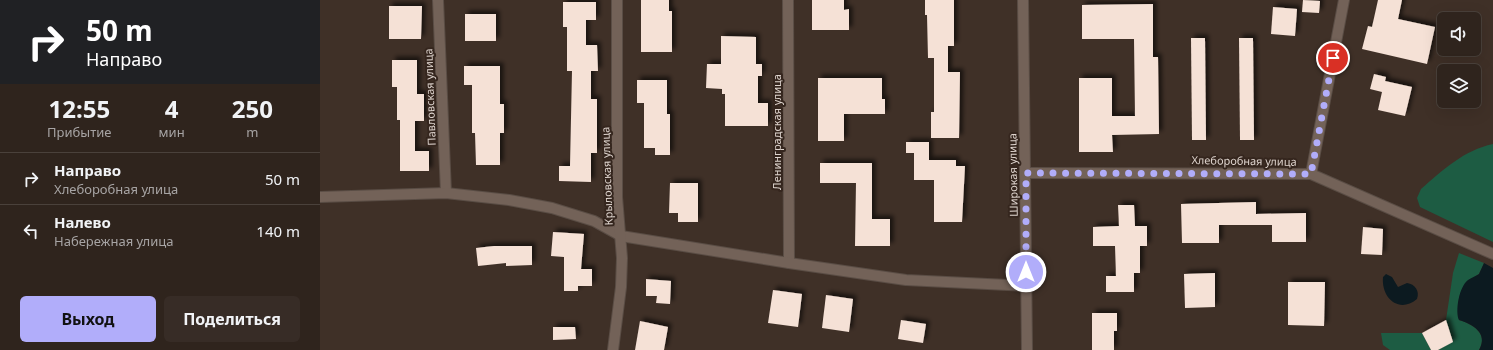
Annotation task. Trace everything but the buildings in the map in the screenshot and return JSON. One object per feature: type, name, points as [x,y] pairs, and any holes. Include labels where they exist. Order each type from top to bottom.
[{"type":"street","name":"Павловская улица","points":[[438,0],[446,194]]},
{"type":"street","name":"Крыловская улица","points":[[613,350],[621,287],[621,236],[617,197],[617,0]]},
{"type":"street","name":"Ленинградская улица","points":[[788,0],[789,263]]},
{"type":"street","name":"Широкая улица","points":[[1023,0],[1027,350]]},
{"type":"street","points":[[1311,174],[1344,0]]},
{"type":"street","name":"Хлеборобная улица","points":[[1026,173],[1311,174],[1493,254]]},
{"type":"street","points":[[320,197],[446,194],[509,200],[552,208],[594,220],[621,236],[906,280],[1026,286]]},
{"type":"green space","points":[[1493,144],[1493,242],[1420,207],[1417,198],[1421,189],[1454,162],[1473,151]]},
{"type":"green space","points":[[1459,253],[1484,263],[1479,274],[1472,278],[1463,288],[1458,305],[1459,320],[1478,330],[1482,339],[1482,344],[1479,350],[1438,350],[1453,341],[1446,320],[1453,273]]},
{"type":"green space","points":[[1381,333],[1422,333],[1431,350],[1390,350],[1383,345]]},
{"type":"shaded area","points":[[1484,263],[1493,268],[1493,350],[1479,350],[1482,344],[1482,339],[1478,330],[1459,320],[1457,311],[1462,288],[1468,280],[1479,274]]},
{"type":"shaded area","points":[[1386,274],[1392,277],[1398,287],[1407,283],[1414,286],[1418,293],[1417,299],[1404,305],[1392,302],[1383,285],[1383,277]]},
{"type":"route","points":[[1026,272],[1026,173],[1311,174],[1333,58]]}]
